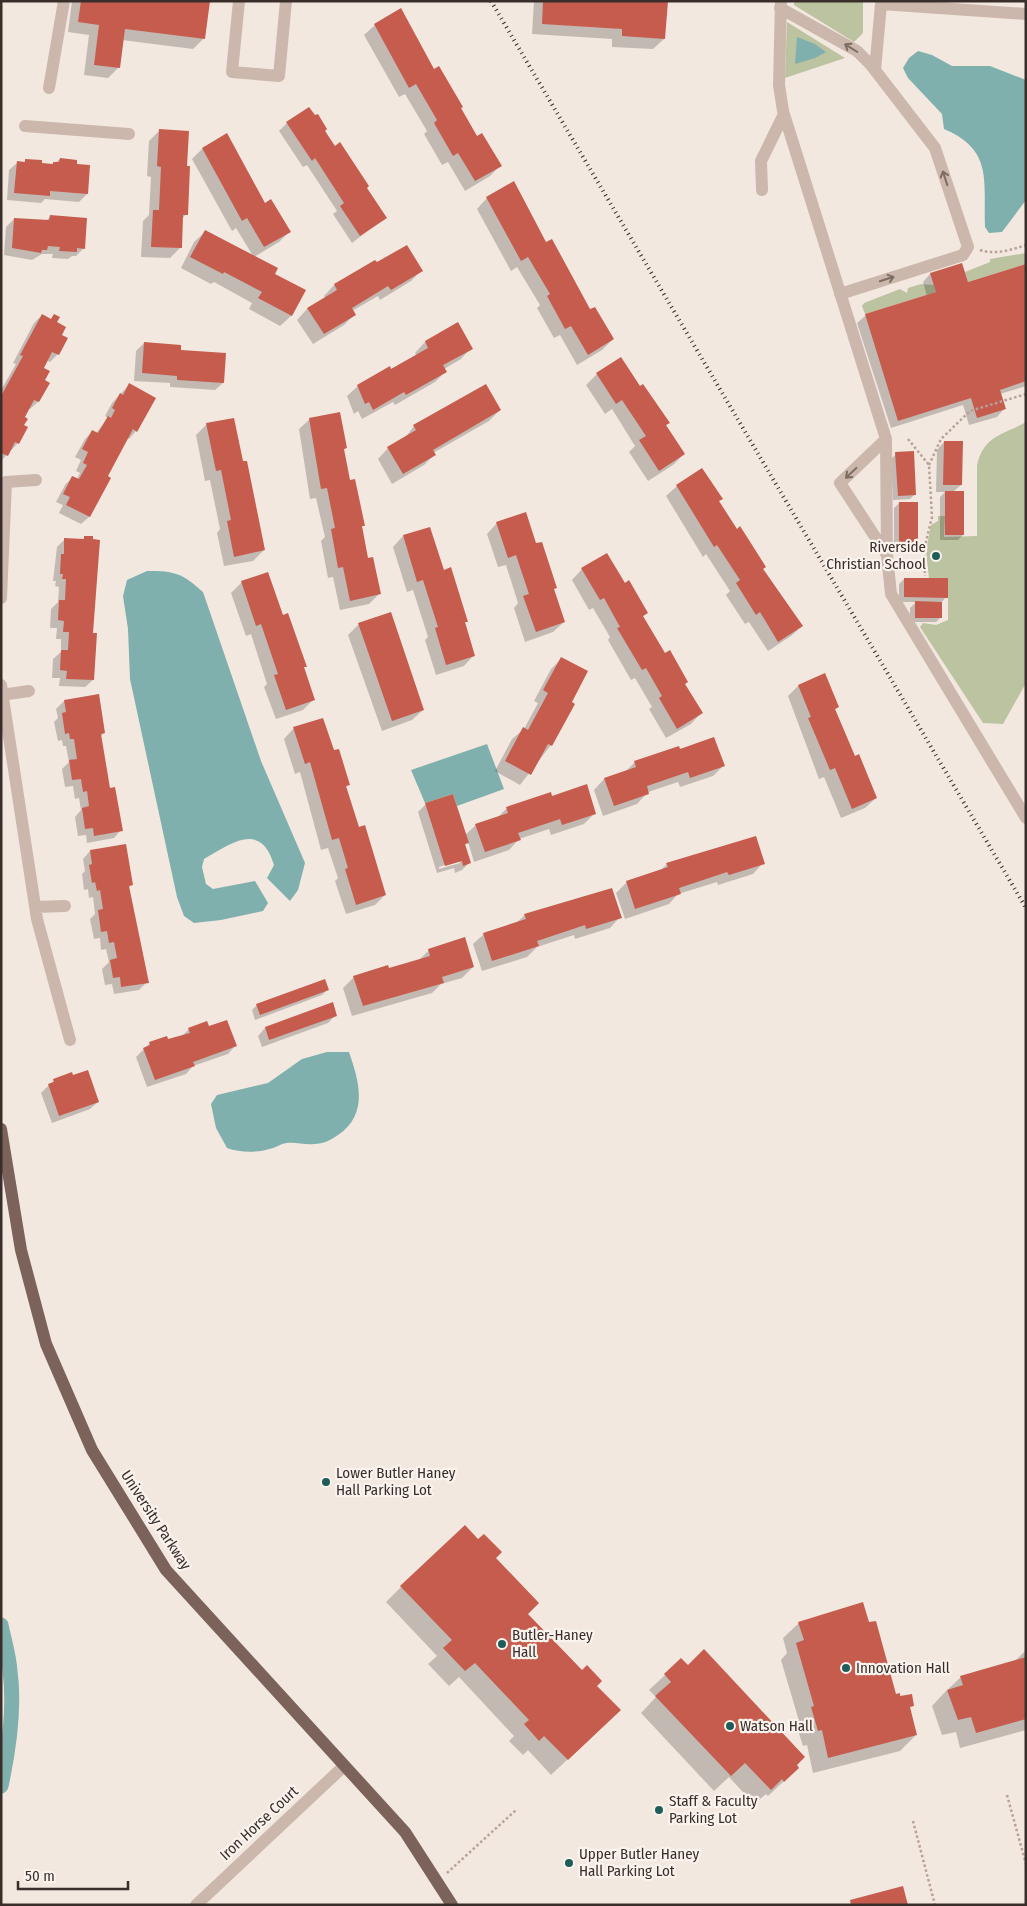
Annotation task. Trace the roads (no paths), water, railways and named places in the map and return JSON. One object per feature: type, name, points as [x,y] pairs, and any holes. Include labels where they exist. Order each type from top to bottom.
[{"type":"main road","name":"University Parkway","points":[[1,1129],[21,1250],[46,1344],[92,1450],[166,1570],[405,1832],[452,1905]]},
{"type":"street","points":[[49,88],[64,1]]},
{"type":"street","points":[[239,1],[232,72],[279,76],[286,1]]},
{"type":"street","points":[[875,70],[881,4],[1026,14]]},
{"type":"street","points":[[780,5],[857,52],[875,70],[935,148],[968,247],[963,255],[840,294]]},
{"type":"street","points":[[780,5],[779,85],[784,114],[886,439],[887,555],[891,594],[1026,818]]},
{"type":"street","points":[[762,190],[761,161],[784,114]]},
{"type":"street","points":[[25,126],[129,134]]},
{"type":"street","points":[[886,439],[840,483],[887,555]]},
{"type":"street","points":[[1,598],[6,482],[36,480]]},
{"type":"street","points":[[29,691],[2,692],[35,907],[70,1040]]},
{"type":"street","points":[[35,907],[65,906]]},
{"type":"street","name":"Iron Horse Court","points":[[196,1905],[344,1766]]},
{"type":"water","points":[[797,37],[815,44],[826,52],[815,58],[795,64]]},
{"type":"water","points":[[918,51],[932,55],[952,66],[990,66],[1026,80],[1026,200],[1002,232],[989,233],[985,227],[984,182],[978,157],[960,137],[944,129],[942,114],[908,78],[903,68],[909,58]]},
{"type":"water","points":[[147,571],[178,574],[203,592],[261,761],[305,863],[298,890],[290,901],[267,878],[274,865],[268,851],[262,843],[245,839],[235,842],[204,859],[202,867],[206,884],[213,889],[255,881],[268,903],[263,911],[221,920],[194,923],[184,916],[177,897],[130,679],[128,629],[123,596],[127,580]]},
{"type":"water","points":[[487,744],[504,789],[457,806],[453,794],[425,803],[411,770]]},
{"type":"water","points":[[327,1052],[349,1052],[356,1074],[359,1096],[358,1107],[348,1127],[335,1137],[321,1143],[285,1143],[256,1152],[244,1152],[227,1148],[216,1128],[211,1104],[217,1095],[268,1083],[302,1059]]},
{"type":"waterway","points":[[1,1625],[8,1653],[12,1699],[9,1743],[1,1786]]},
{"type":"railway","points":[[491,1],[1026,908]]},
{"type":"place","name":"Riverside Christian School","points":[[936,556]]},
{"type":"place","name":"Lower Butler Haney Hall Parking Lot","points":[[326,1482]]},
{"type":"place","name":"Butler-Haney Hall","points":[[502,1644]]},
{"type":"place","name":"Innovation Hall","points":[[846,1668]]},
{"type":"place","name":"Watson Hall","points":[[730,1726]]},
{"type":"place","name":"Staff & Faculty Parking Lot","points":[[659,1810]]},
{"type":"place","name":"Upper Butler Haney Hall Parking Lot","points":[[569,1863]]}]
